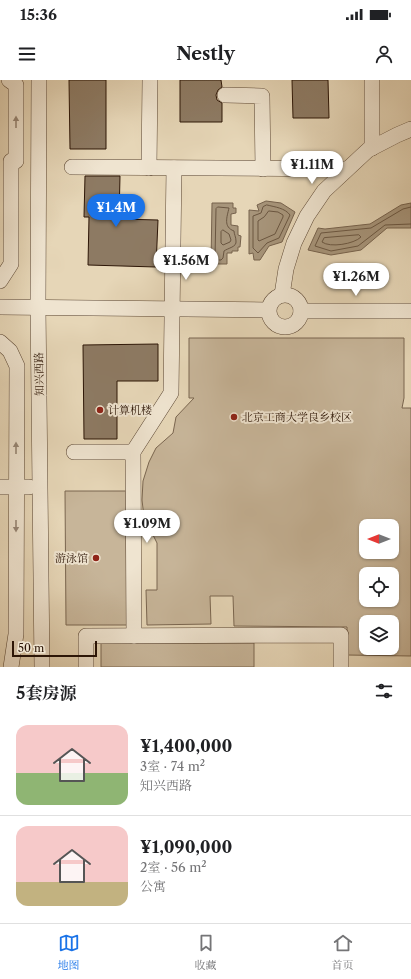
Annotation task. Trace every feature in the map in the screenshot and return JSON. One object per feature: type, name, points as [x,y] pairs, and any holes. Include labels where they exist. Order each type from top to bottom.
[{"type":"street","points":[[0,281],[11,264],[16,85],[10,80]]},
{"type":"street","name":"知兴西路","points":[[39,80],[38,307],[42,667]]},
{"type":"street","points":[[149,168],[150,80]]},
{"type":"street","points":[[372,80],[372,148]]},
{"type":"street","points":[[225,95],[262,96],[263,169]]},
{"type":"street","points":[[282,295],[286,269],[294,243],[307,216],[324,191],[368,150],[397,135],[411,130]]},
{"type":"street","points":[[72,167],[347,169]]},
{"type":"street","points":[[134,636],[133,452],[171,393],[174,168]]},
{"type":"street","points":[[282,295],[293,297],[297,301],[301,311],[298,321],[289,327],[284,328],[274,324],[268,310],[273,300],[282,295]]},
{"type":"street","points":[[0,308],[38,307],[58,309],[268,310]]},
{"type":"street","points":[[301,311],[411,311]]},
{"type":"street","points":[[0,342],[10,351],[17,366],[22,487],[16,634],[11,667]]},
{"type":"street","points":[[74,452],[133,452]]},
{"type":"street","points":[[0,487],[22,487]]},
{"type":"street","points":[[86,667],[86,636],[341,635],[341,667]]},
{"type":"shaded area","points":[[189,338],[404,338],[404,398],[402,408],[411,408],[411,656],[347,655],[347,627],[234,626],[233,596],[210,596],[211,624],[147,625],[146,590],[157,590],[157,543],[144,517],[142,500],[143,481],[149,462],[156,448],[173,433],[176,417],[194,398],[189,398]]},
{"type":"shaded area","name":"游泳馆","points":[[65,491],[126,491],[127,625],[66,625]]},
{"type":"shaded area","points":[[101,643],[254,643],[254,667],[101,667]]},
{"type":"water","points":[[266,201],[281,203],[295,212],[282,242],[269,246],[260,260],[254,260],[253,253],[249,254],[249,210],[259,211],[257,205]]},
{"type":"water","points":[[212,203],[233,203],[233,208],[236,208],[236,213],[231,214],[231,225],[238,226],[238,235],[241,236],[240,247],[238,247],[238,251],[227,253],[227,264],[211,264]]},
{"type":"water","points":[[411,203],[411,228],[387,228],[361,250],[331,255],[308,250],[318,228],[325,229],[370,224],[401,205]]},
{"type":"building","points":[[69,80],[106,80],[106,149],[70,149]]},
{"type":"building","points":[[180,80],[221,80],[222,87],[218,90],[216,95],[217,100],[222,103],[222,122],[180,122]]},
{"type":"building","points":[[292,80],[328,80],[329,118],[293,118]]},
{"type":"building","points":[[85,176],[120,176],[119,219],[158,220],[156,267],[88,265],[89,217],[84,217]]},
{"type":"building","name":"计算机楼","points":[[158,344],[158,381],[117,381],[117,439],[84,439],[83,345]]},
{"type":"place","name":"计算机楼","points":[[100,410]]},
{"type":"place","name":"北京工商大学良乡校区","points":[[234,417]]},
{"type":"place","name":"游泳馆","points":[[96,558]]}]
